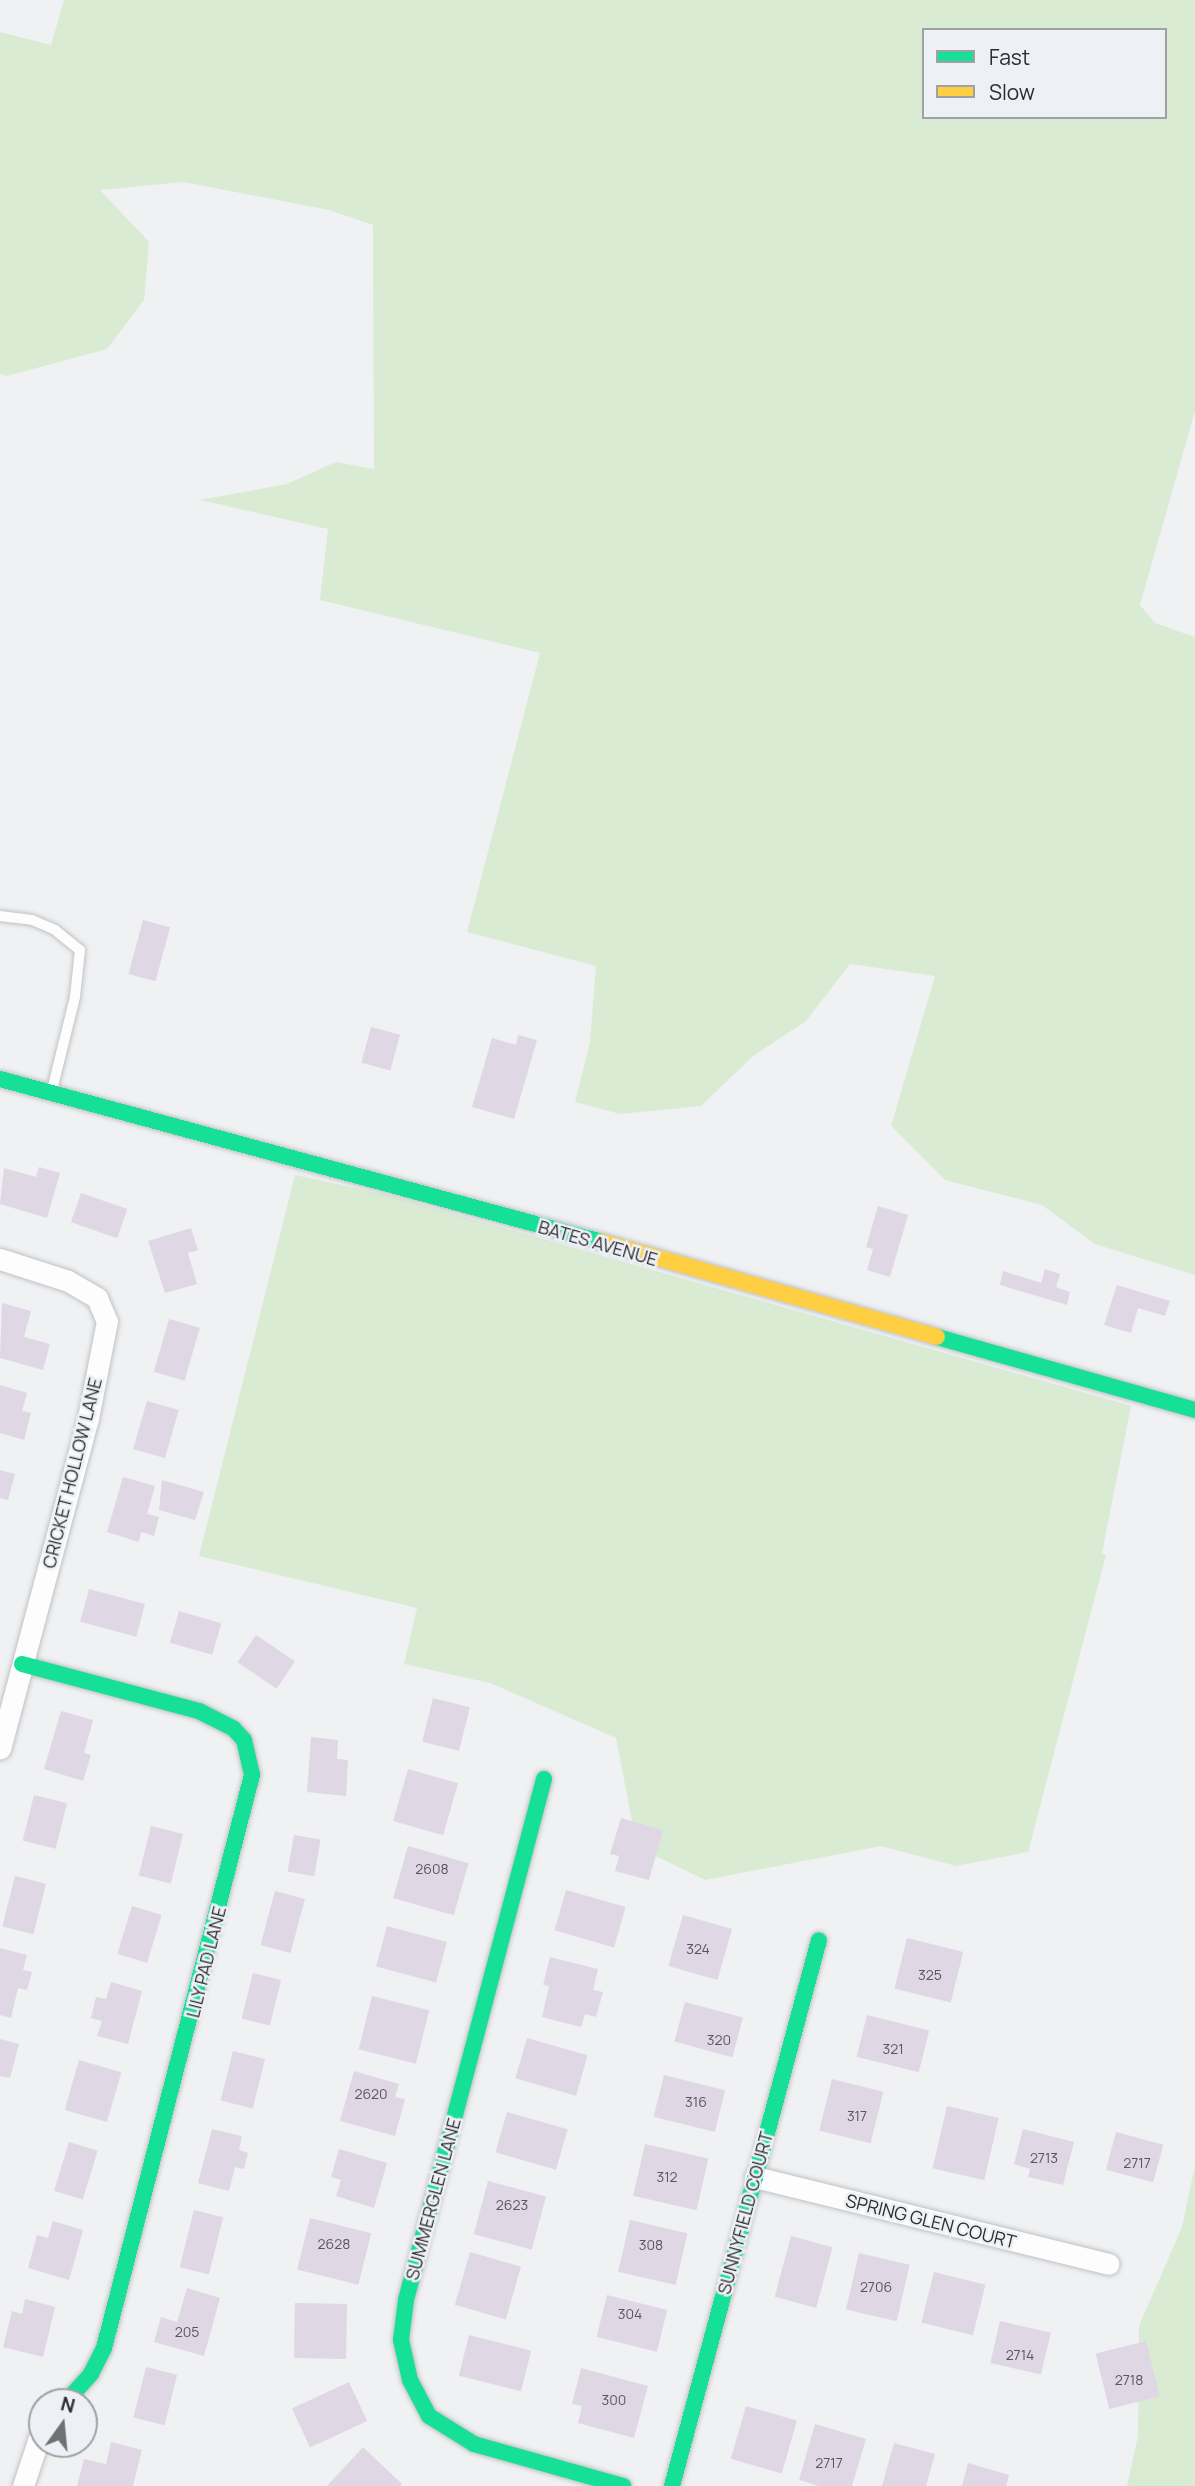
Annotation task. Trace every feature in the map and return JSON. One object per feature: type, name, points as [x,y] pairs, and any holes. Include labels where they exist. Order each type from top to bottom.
[{"type":"street","name":"BATES AVENUE","points":[[0,1079],[391,1182],[1195,1410]]},
{"type":"street","name":"CRICKET HOLLOW LANE","points":[[0,1259],[68,1281],[97,1298],[107,1321],[88,1418],[0,1749]]},
{"type":"street","name":"LILY PAD LANE","points":[[22,1664],[199,1710],[234,1729],[244,1740],[252,1775],[104,2348],[91,2374],[78,2388]]},
{"type":"street","name":"SUMMERGLEN LANE","points":[[544,1780],[406,2300],[401,2340],[410,2380],[429,2416],[474,2444],[623,2486]]},
{"type":"street","name":"SUNNYFIELD COURT","points":[[672,2486],[819,1940]]},
{"type":"street","name":"SPRING GLEN COURT","points":[[755,2177],[1108,2264]]},
{"type":"street","points":[[23,2486],[32,2458]]},
{"type":"lane","points":[[0,916],[32,920],[55,930],[80,950],[75,997],[51,1093]]},
{"type":"green space","points":[[64,0],[1195,0],[1195,411],[1140,605],[1155,623],[1195,637],[1195,1275],[1095,1244],[1042,1205],[945,1180],[891,1126],[935,976],[850,964],[806,1021],[753,1056],[701,1106],[620,1114],[575,1102],[590,1042],[596,966],[467,932],[540,653],[320,600],[328,529],[200,500],[287,484],[336,462],[374,469],[373,225],[329,210],[184,182],[100,190],[149,242],[144,300],[107,349],[7,376],[0,374],[0,32],[51,45]]},
{"type":"green space","points":[[295,1175],[388,1195],[1131,1406],[1102,1553],[1106,1555],[1028,1852],[956,1866],[881,1846],[705,1880],[637,1847],[616,1738],[490,1683],[404,1664],[417,1608],[199,1556]]},
{"type":"green space","points":[[1195,2165],[1195,2486],[1127,2486],[1138,2436],[1139,2326],[1182,2227]]},
{"type":"building","points":[[143,920],[170,927],[156,981],[129,974]]},
{"type":"building","points":[[371,1027],[400,1035],[390,1071],[361,1063]]},
{"type":"building","points":[[518,1035],[537,1040],[514,1119],[472,1107],[492,1038],[516,1045]]},
{"type":"building","points":[[39,1167],[60,1173],[47,1218],[0,1204],[4,1168],[36,1177]]},
{"type":"building","points":[[81,1193],[127,1209],[117,1238],[71,1222]]},
{"type":"building","points":[[878,1206],[908,1215],[890,1277],[867,1270],[873,1249],[866,1247]]},
{"type":"building","points":[[191,1228],[198,1250],[188,1253],[197,1284],[165,1293],[148,1241]]},
{"type":"building","points":[[1045,1269],[1060,1274],[1056,1287],[1070,1292],[1067,1305],[1000,1285],[1003,1271],[1041,1283]]},
{"type":"building","points":[[1117,1285],[1170,1301],[1165,1316],[1138,1308],[1131,1333],[1104,1325]]},
{"type":"building","points":[[2,1303],[31,1311],[24,1337],[50,1344],[43,1370],[0,1358]]},
{"type":"building","points":[[169,1319],[200,1328],[185,1381],[154,1372]]},
{"type":"building","points":[[0,1385],[27,1393],[22,1411],[31,1413],[24,1440],[0,1433]]},
{"type":"building","points":[[147,1401],[179,1410],[165,1458],[133,1449]]},
{"type":"building","points":[[0,1470],[15,1474],[8,1500],[0,1498]]},
{"type":"building","points":[[123,1477],[155,1486],[147,1514],[159,1517],[154,1536],[141,1532],[139,1542],[107,1532]]},
{"type":"building","points":[[162,1480],[204,1492],[195,1520],[159,1510]]},
{"type":"building","points":[[89,1589],[145,1604],[136,1637],[80,1622]]},
{"type":"building","points":[[179,1611],[221,1623],[212,1655],[170,1643]]},
{"type":"building","points":[[256,1635],[295,1661],[277,1689],[238,1662]]},
{"type":"building","points":[[433,1698],[470,1707],[459,1751],[422,1742]]},
{"type":"building","points":[[61,1711],[93,1720],[84,1753],[91,1755],[83,1781],[44,1769]]},
{"type":"building","points":[[311,1737],[338,1740],[337,1759],[348,1760],[346,1796],[307,1792]]},
{"type":"building","points":[[408,1769],[458,1783],[443,1835],[393,1821]]},
{"type":"building","points":[[34,1795],[67,1803],[56,1849],[23,1841]]},
{"type":"building","points":[[621,1818],[663,1830],[649,1880],[615,1871],[619,1856],[610,1854]]},
{"type":"building","points":[[151,1826],[183,1834],[171,1883],[139,1875]]},
{"type":"building","points":[[294,1835],[321,1840],[314,1876],[288,1871]]},
{"type":"building","points":[[408,1846],[469,1863],[454,1915],[393,1898]]},
{"type":"building","points":[[15,1876],[46,1884],[33,1934],[2,1926]]},
{"type":"building","points":[[566,1890],[626,1907],[614,1947],[554,1930]]},
{"type":"building","points":[[275,1891],[305,1899],[290,1953],[261,1945]]},
{"type":"building","points":[[132,1906],[162,1915],[147,1963],[117,1954]]},
{"type":"building","points":[[683,1915],[732,1929],[717,1980],[668,1966]]},
{"type":"building","points":[[387,1926],[447,1942],[436,1983],[376,1967]]},
{"type":"building","points":[[907,1938],[963,1952],[951,2002],[894,1988]]},
{"type":"building","points":[[0,1948],[27,1955],[23,1970],[32,1972],[27,1990],[18,1988],[11,2018],[0,2015]]},
{"type":"building","points":[[550,1957],[598,1969],[593,1990],[603,1992],[596,2017],[585,2014],[581,2027],[542,2017],[549,1986],[543,1985]]},
{"type":"building","points":[[253,1973],[281,1980],[270,2026],[242,2019]]},
{"type":"building","points":[[111,1982],[142,1991],[128,2044],[97,2036],[102,2021],[91,2018],[96,1997],[106,1999]]},
{"type":"building","points":[[372,1996],[429,2010],[416,2064],[359,2049]]},
{"type":"building","points":[[685,2002],[743,2018],[732,2057],[674,2042]]},
{"type":"building","points":[[867,2015],[929,2030],[919,2072],[857,2057]]},
{"type":"building","points":[[527,2038],[588,2055],[576,2096],[515,2078]]},
{"type":"building","points":[[0,2039],[19,2044],[10,2078],[0,2076]]},
{"type":"building","points":[[233,2051],[265,2059],[253,2108],[221,2100]]},
{"type":"building","points":[[79,2060],[121,2072],[107,2122],[65,2110]]},
{"type":"building","points":[[354,2071],[399,2084],[395,2097],[405,2099],[395,2136],[340,2121]]},
{"type":"building","points":[[664,2075],[725,2090],[715,2132],[654,2117]]},
{"type":"building","points":[[832,2079],[883,2092],[871,2143],[819,2130]]},
{"type":"building","points":[[947,2106],[999,2118],[984,2180],[933,2168]]},
{"type":"building","points":[[507,2112],[568,2129],[556,2170],[495,2152]]},
{"type":"building","points":[[212,2129],[242,2136],[239,2150],[248,2153],[244,2169],[235,2167],[229,2191],[198,2183]]},
{"type":"building","points":[[1023,2129],[1074,2142],[1063,2185],[1028,2177],[1030,2169],[1014,2164]]},
{"type":"building","points":[[1116,2132],[1163,2145],[1153,2182],[1106,2170]]},
{"type":"building","points":[[69,2142],[98,2151],[83,2200],[54,2191]]},
{"type":"building","points":[[645,2144],[708,2159],[696,2210],[633,2196]]},
{"type":"building","points":[[339,2149],[387,2163],[374,2208],[336,2196],[341,2180],[331,2177]]},
{"type":"building","points":[[488,2181],[546,2197],[532,2250],[474,2234]]},
{"type":"building","points":[[194,2210],[223,2217],[209,2275],[180,2267]]},
{"type":"building","points":[[310,2218],[371,2233],[358,2285],[297,2269]]},
{"type":"building","points":[[630,2220],[687,2233],[676,2285],[618,2272]]},
{"type":"building","points":[[53,2221],[83,2230],[69,2280],[28,2268],[37,2235],[48,2238]]},
{"type":"building","points":[[791,2236],[833,2247],[816,2308],[775,2297]]},
{"type":"building","points":[[470,2252],[521,2267],[506,2319],[455,2305]]},
{"type":"building","points":[[859,2253],[910,2265],[897,2321],[846,2310]]},
{"type":"building","points":[[934,2272],[985,2285],[973,2335],[921,2322]]},
{"type":"building","points":[[187,2288],[220,2298],[204,2356],[154,2342],[161,2317],[177,2322]]},
{"type":"building","points":[[607,2295],[667,2310],[657,2352],[597,2337]]},
{"type":"building","points":[[25,2299],[55,2307],[43,2357],[3,2347],[12,2311],[22,2314]]},
{"type":"building","points":[[295,2303],[347,2304],[346,2359],[294,2358]]},
{"type":"building","points":[[1000,2321],[1051,2333],[1041,2375],[990,2363]]},
{"type":"building","points":[[469,2335],[531,2350],[521,2391],[459,2376]]},
{"type":"building","points":[[1146,2341],[1160,2396],[1109,2409],[1096,2354]]},
{"type":"building","points":[[146,2367],[177,2375],[164,2425],[133,2417]]},
{"type":"building","points":[[581,2368],[648,2386],[634,2438],[578,2423],[582,2406],[572,2404]]},
{"type":"building","points":[[349,2382],[367,2421],[310,2448],[292,2409]]},
{"type":"building","points":[[746,2406],[797,2421],[782,2473],[731,2459]]},
{"type":"building","points":[[815,2424],[866,2439],[852,2486],[819,2486],[799,2480]]},
{"type":"building","points":[[111,2442],[142,2450],[133,2486],[77,2486],[84,2459],[106,2464]]},
{"type":"building","points":[[894,2443],[935,2454],[926,2486],[882,2486]]},
{"type":"building","points":[[363,2447],[402,2484],[400,2486],[327,2486]]},
{"type":"building","points":[[968,2463],[1009,2475],[1006,2486],[962,2486]]},
{"type":"traffic: fast","points":[[0,1079],[602,1242]]},
{"type":"traffic: fast","points":[[937,1337],[1195,1410]]},
{"type":"traffic: fast","points":[[22,1664],[199,1711],[234,1729],[244,1740],[252,1775],[104,2348],[91,2374],[78,2388]]},
{"type":"traffic: fast","points":[[544,1779],[406,2300],[401,2340],[410,2380],[429,2416],[474,2444],[623,2486]]},
{"type":"traffic: fast","points":[[672,2486],[819,1940]]},
{"type":"traffic: slow","points":[[602,1242],[937,1337]]}]
